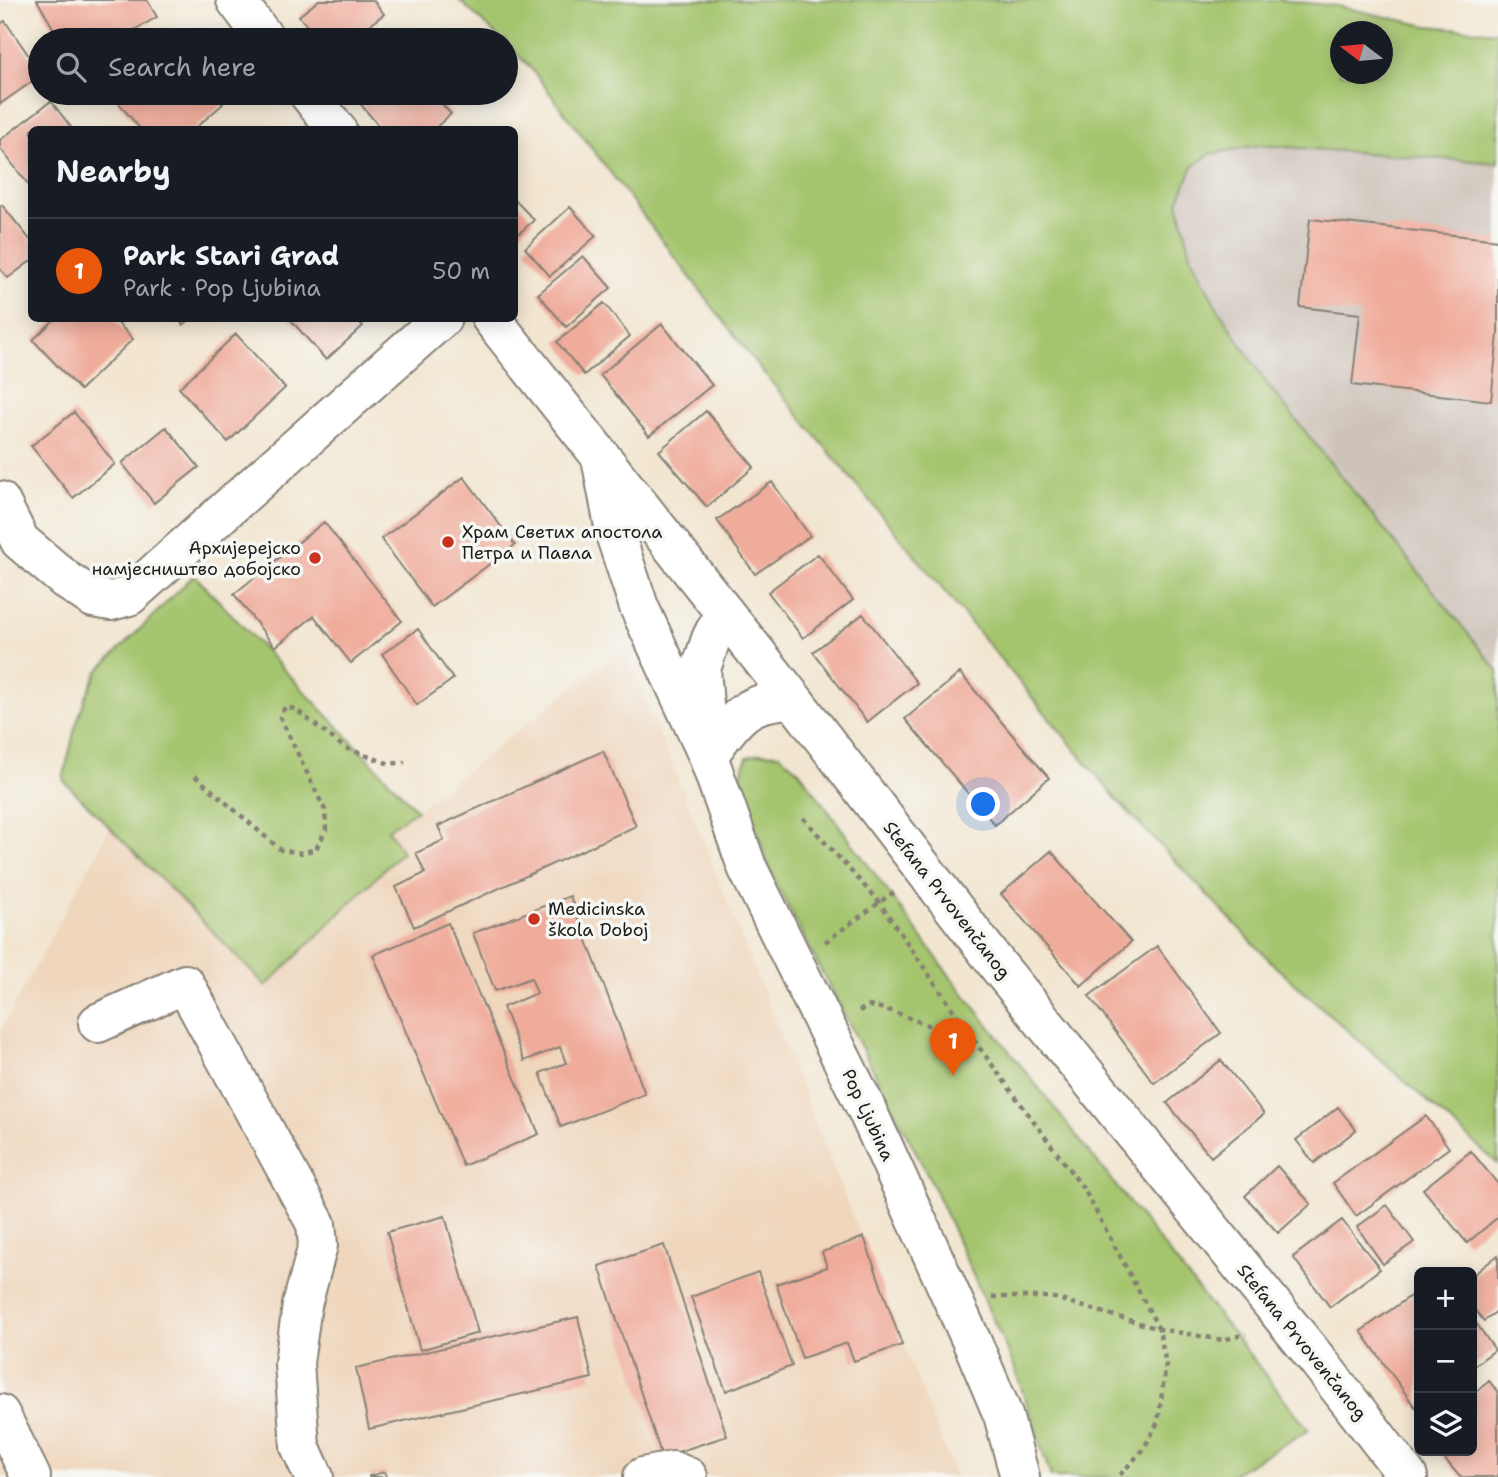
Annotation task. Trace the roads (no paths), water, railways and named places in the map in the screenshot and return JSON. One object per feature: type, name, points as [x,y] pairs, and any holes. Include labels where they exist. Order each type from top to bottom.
[{"type":"street","points":[[236,0],[257,28]]},
{"type":"street","points":[[317,105],[334,126]]},
{"type":"street","points":[[0,501],[20,541],[66,580],[93,598],[111,601],[129,596],[437,322]]},
{"type":"street","name":"Stefana Prvovenčanog","points":[[494,322],[793,699],[999,967],[1319,1362],[1408,1477]]},
{"type":"street","points":[[601,456],[616,537],[639,607],[708,756]]},
{"type":"street","points":[[708,756],[701,669],[711,639],[724,614]]},
{"type":"street","points":[[708,756],[746,710],[778,699],[793,699]]},
{"type":"street","name":"Pop Ljubina","points":[[708,756],[747,867],[866,1108],[976,1351],[1003,1415],[1020,1477]]},
{"type":"street","points":[[98,1023],[185,984],[316,1224],[318,1245],[302,1305],[294,1363],[300,1446],[314,1477]]},
{"type":"street","points":[[0,1414],[31,1477]]},
{"type":"street","points":[[642,1477],[673,1471],[688,1477]]},
{"type":"place","name":"Храм Светих апостола Петра и Павла","points":[[448,542]]},
{"type":"place","name":"Архијерејско намјесништво добојско","points":[[315,558]]},
{"type":"place","name":"Medicinska škola Doboj","points":[[534,919]]},
{"type":"place","name":"Park Stari Grad","points":[[953,1076]]}]
